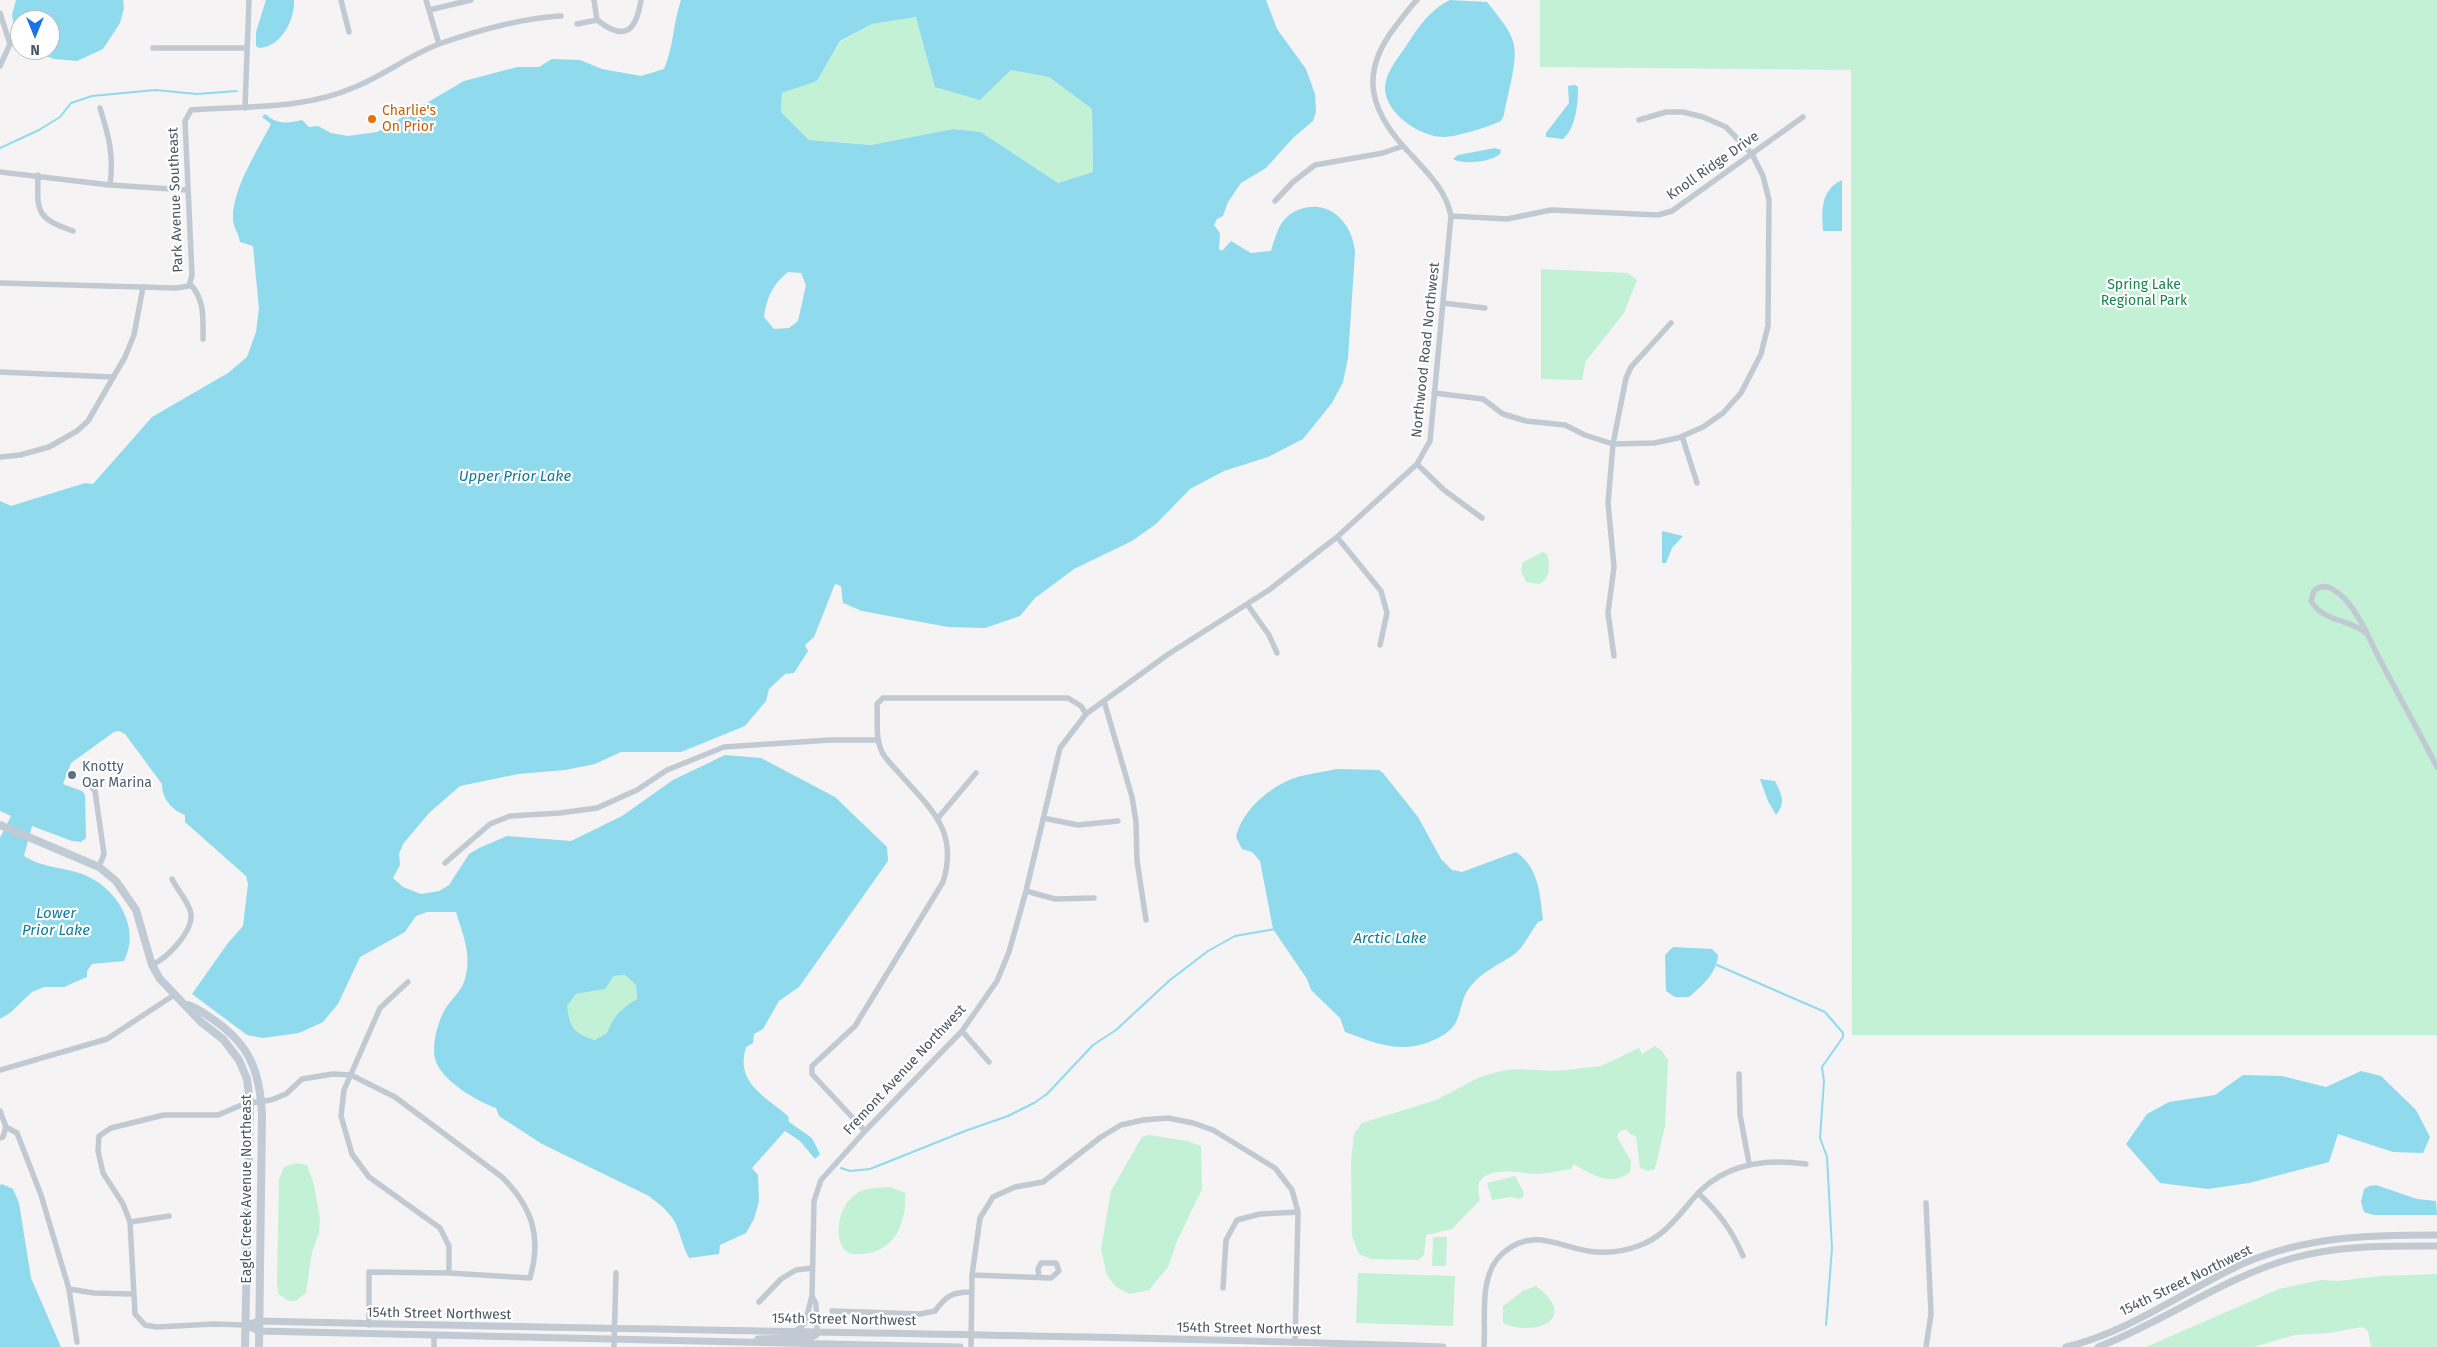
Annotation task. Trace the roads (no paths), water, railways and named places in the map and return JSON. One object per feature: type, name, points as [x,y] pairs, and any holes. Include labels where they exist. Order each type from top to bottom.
[{"type":"main road","name":"Eagle Creek Avenue Northeast","points":[[0,825],[99,867],[116,881],[136,910],[152,965],[160,979],[174,995],[186,1004],[201,1022],[223,1039],[239,1060],[256,1102],[259,1347]]},
{"type":"main road","name":"Eagle Creek Avenue Northeast","points":[[186,1004],[197,1008],[228,1029],[249,1055],[258,1077],[245,1347]]},
{"type":"street","points":[[249,0],[245,108],[314,100],[355,88],[439,44],[533,18],[561,16]]},
{"type":"street","points":[[341,0],[349,32]]},
{"type":"street","points":[[426,0],[439,44]]},
{"type":"street","points":[[429,10],[471,0]]},
{"type":"street","points":[[594,0],[597,20],[608,28],[620,32],[632,28],[638,19],[641,0]]},
{"type":"street","name":"Northwood Road Northwest","points":[[1104,702],[1167,655],[1276,585],[1337,538],[1417,464],[1430,442],[1451,216],[1450,206],[1441,190],[1385,122],[1375,105],[1372,86],[1373,68],[1380,50],[1415,1]]},
{"type":"street","points":[[0,16],[10,44],[0,66]]},
{"type":"street","points":[[577,24],[597,20]]},
{"type":"street","points":[[153,48],[247,48]]},
{"type":"street","points":[[100,108],[111,145],[110,185]]},
{"type":"street","name":"Park Avenue Southeast","points":[[203,339],[202,303],[197,291],[189,285],[192,275],[187,190],[186,121],[190,110],[245,108]]},
{"type":"street","points":[[1434,393],[1484,399],[1502,414],[1526,421],[1565,425],[1586,435],[1613,444],[1654,443],[1682,436],[1703,427],[1723,413],[1741,393],[1762,354],[1768,326],[1769,200],[1763,176],[1752,154],[1726,127],[1703,117],[1683,112],[1666,112],[1640,120]]},
{"type":"street","name":"Knoll Ridge Drive","points":[[1451,216],[1506,219],[1551,210],[1658,215],[1672,211],[1684,203],[1803,118]]},
{"type":"street","points":[[1276,201],[1293,182],[1315,165],[1383,153],[1403,146]]},
{"type":"street","points":[[0,172],[110,185],[187,190]]},
{"type":"street","points":[[38,175],[37,206],[43,218],[52,224],[73,231]]},
{"type":"street","points":[[0,283],[142,287],[189,285]]},
{"type":"street","points":[[0,457],[20,455],[48,446],[77,431],[88,421],[125,357],[134,335],[142,287]]},
{"type":"street","points":[[1443,304],[1485,308]]},
{"type":"street","points":[[1614,656],[1608,613],[1614,567],[1608,502],[1613,444],[1626,378],[1631,366],[1671,323]]},
{"type":"street","points":[[0,372],[112,377]]},
{"type":"street","points":[[1682,436],[1697,483]]},
{"type":"street","points":[[1417,464],[1444,490],[1482,518]]},
{"type":"street","points":[[1337,538],[1381,591],[1386,613],[1380,645]]},
{"type":"street","points":[[2366,633],[2357,626],[2334,620],[2317,608],[2312,601],[2314,591],[2320,586],[2329,587],[2342,596],[2366,633],[2437,767]]},
{"type":"street","points":[[1247,604],[1269,635],[1277,653]]},
{"type":"street","points":[[865,1130],[812,1074],[812,1066],[855,1026],[943,882],[949,863],[946,841],[938,818],[883,754],[878,740],[877,704],[883,698],[1068,698],[1081,706],[1086,714]]},
{"type":"street","points":[[1104,702],[1132,797],[1136,822],[1137,861],[1146,920]]},
{"type":"street","name":"Fremont Avenue Northwest","points":[[796,1331],[805,1323],[812,1296],[816,1193],[826,1172],[962,1031],[997,981],[1009,952],[1026,891],[1060,748],[1086,714],[1104,702]]},
{"type":"street","points":[[445,864],[490,824],[510,816],[560,813],[597,808],[637,790],[667,770],[724,747],[830,740],[878,740]]},
{"type":"street","points":[[938,818],[976,773]]},
{"type":"street","points":[[85,780],[95,791],[104,854],[99,867]]},
{"type":"street","points":[[1043,818],[1078,825],[1118,821]]},
{"type":"street","points":[[152,965],[164,959],[188,927],[191,912],[172,879]]},
{"type":"street","points":[[1026,891],[1055,899],[1094,898]]},
{"type":"street","points":[[408,982],[380,1008],[344,1090],[342,1116],[352,1154],[369,1177],[440,1228],[449,1246],[450,1273]]},
{"type":"street","points":[[0,1070],[107,1039],[174,995]]},
{"type":"street","points":[[962,1031],[989,1062]]},
{"type":"street","points":[[169,1216],[130,1222],[123,1204],[103,1173],[98,1151],[99,1136],[111,1128],[164,1115],[218,1115],[286,1094],[302,1079],[333,1074],[351,1075],[395,1097],[502,1177],[516,1191],[530,1216],[535,1239],[535,1261],[530,1278],[450,1273],[369,1272],[369,1325]]},
{"type":"street","points":[[1740,1074],[1740,1115],[1750,1164]]},
{"type":"street","points":[[0,1112],[6,1127],[17,1133],[41,1195],[69,1289],[77,1342]]},
{"type":"street","points":[[971,1347],[970,1292],[980,1218],[993,1197],[1015,1187],[1043,1182],[1101,1137],[1121,1125],[1143,1120],[1168,1118],[1193,1123],[1213,1130],[1275,1168],[1288,1182],[1298,1212],[1295,1343]]},
{"type":"street","points":[[0,1138],[6,1127]]},
{"type":"street","points":[[1484,1347],[1489,1272],[1506,1250],[1524,1241],[1534,1240],[1556,1241],[1583,1250],[1597,1252],[1612,1252],[1639,1246],[1668,1228],[1698,1193],[1723,1173],[1750,1164],[1785,1161],[1806,1164]]},
{"type":"street","points":[[1698,1193],[1724,1219],[1733,1233],[1743,1256]]},
{"type":"street","points":[[1926,1203],[1931,1314],[1926,1347]]},
{"type":"street","points":[[1223,1288],[1226,1240],[1237,1220],[1260,1214],[1298,1212]]},
{"type":"street","name":"154th Street Northwest","points":[[130,1222],[135,1314],[145,1325],[158,1327],[214,1324],[246,1325],[259,1321],[615,1330],[816,1331],[1443,1347]]},
{"type":"street","name":"154th Street Northwest","points":[[2070,1347],[2082,1345],[2167,1304],[2243,1264],[2306,1243],[2361,1235],[2437,1235]]},
{"type":"street","name":"154th Street Northwest","points":[[2098,1347],[2125,1337],[2250,1274],[2292,1258],[2345,1248],[2437,1246]]},
{"type":"street","points":[[759,1302],[781,1279],[796,1270],[812,1268]]},
{"type":"street","points":[[615,1343],[616,1273]]},
{"type":"street","points":[[972,1275],[1039,1277]]},
{"type":"street","points":[[69,1289],[94,1293],[133,1294]]},
{"type":"street","points":[[832,1312],[920,1314],[935,1311],[945,1298],[956,1292],[970,1292]]},
{"type":"street","name":"Fremont Avenue Northwest","points":[[812,1296],[816,1304],[816,1331]]},
{"type":"street","name":"154th Street Northwest","points":[[246,1325],[259,1331],[615,1343],[738,1341],[960,1347]]},
{"type":"street","points":[[738,1341],[770,1337],[811,1337],[816,1335],[816,1331]]},
{"type":"street","points":[[434,1336],[434,1347]]},
{"type":"water","points":[[16,0],[123,0],[124,8],[120,23],[103,49],[77,61],[60,60],[60,10],[13,10]]},
{"type":"water","points":[[266,0],[294,0],[294,8],[289,24],[280,38],[274,43],[259,48],[256,46],[256,32]]},
{"type":"water","name":"Upper Prior Lake","points":[[681,0],[1266,0],[1277,29],[1306,69],[1315,94],[1316,112],[1313,121],[1294,137],[1266,168],[1241,183],[1228,202],[1223,216],[1217,219],[1214,225],[1220,233],[1219,249],[1222,251],[1231,241],[1251,253],[1271,251],[1278,230],[1286,217],[1297,210],[1312,207],[1331,211],[1345,224],[1350,232],[1355,252],[1348,358],[1343,382],[1332,403],[1303,439],[1268,457],[1224,471],[1190,489],[1156,524],[1132,541],[1074,569],[1035,598],[1020,616],[985,628],[948,627],[862,611],[843,603],[841,586],[835,584],[814,637],[805,645],[808,651],[794,673],[785,674],[769,689],[766,701],[745,726],[681,752],[621,752],[595,764],[565,770],[518,774],[460,786],[429,813],[403,844],[399,854],[400,865],[393,878],[403,887],[421,894],[439,891],[449,885],[469,854],[479,848],[507,836],[571,841],[622,816],[673,780],[725,755],[761,758],[835,797],[887,847],[888,861],[799,987],[779,1001],[763,1029],[754,1034],[753,1043],[746,1047],[744,1059],[748,1079],[761,1094],[788,1116],[789,1122],[812,1138],[820,1154],[815,1159],[800,1141],[785,1131],[752,1168],[758,1175],[759,1201],[754,1219],[746,1233],[720,1245],[719,1254],[689,1258],[673,1219],[649,1196],[542,1144],[499,1116],[496,1108],[462,1090],[440,1069],[436,1062],[434,1050],[437,1029],[444,1011],[463,983],[468,962],[466,945],[456,912],[427,912],[416,916],[405,932],[360,957],[338,1004],[323,1022],[299,1033],[263,1038],[247,1035],[192,994],[228,943],[243,926],[248,884],[246,876],[185,822],[185,815],[169,803],[162,789],[162,784],[125,734],[119,731],[114,732],[71,763],[63,784],[82,791],[85,795],[86,838],[81,842],[72,841],[32,826],[24,856],[33,861],[70,870],[98,882],[117,901],[124,912],[130,936],[129,949],[124,961],[92,964],[87,971],[87,977],[64,987],[44,987],[32,992],[10,1013],[0,1019],[0,838],[11,816],[0,811],[0,501],[11,506],[85,483],[93,484],[152,417],[228,373],[247,357],[256,332],[259,309],[253,246],[240,242],[233,222],[234,207],[241,183],[271,124],[262,117],[265,114],[278,121],[291,122],[302,120],[309,127],[318,126],[331,133],[348,136],[377,132],[464,81],[517,67],[539,67],[552,59],[580,60],[602,69],[641,76],[664,69],[670,51]],"holes":[[[916,17],[935,87],[980,100],[1011,70],[1049,77],[1092,109],[1093,172],[1058,183],[981,132],[953,129],[871,145],[809,140],[781,112],[782,93],[817,81],[840,41],[872,24]],[[788,272],[801,273],[806,285],[798,321],[789,328],[774,329],[764,317],[771,292]],[[625,975],[636,985],[637,999],[618,1013],[607,1033],[595,1040],[582,1035],[571,1025],[567,1006],[576,994],[605,989],[614,976]]]},
{"type":"water","points":[[1450,0],[1487,2],[1502,20],[1511,36],[1515,58],[1504,115],[1501,121],[1473,131],[1445,137],[1425,133],[1397,115],[1386,97],[1385,87],[1390,70],[1416,31],[1431,13]]},
{"type":"water","points":[[1575,85],[1578,87],[1577,101],[1571,129],[1563,139],[1546,137],[1546,133],[1569,103],[1568,86]]},
{"type":"water","points":[[1495,148],[1501,150],[1500,154],[1484,161],[1464,162],[1453,159],[1458,155]]},
{"type":"water","points":[[1842,180],[1842,231],[1823,231],[1822,216],[1826,195],[1835,184]]},
{"type":"water","points":[[1662,531],[1683,536],[1672,548],[1666,563],[1662,563]]},
{"type":"water","name":"Arctic Lake","points":[[1336,769],[1379,770],[1383,773],[1418,817],[1441,859],[1452,870],[1462,872],[1516,852],[1530,866],[1537,882],[1543,920],[1538,922],[1516,953],[1475,981],[1465,995],[1456,1022],[1448,1032],[1424,1044],[1401,1047],[1390,1046],[1345,1032],[1340,1018],[1311,990],[1307,979],[1273,929],[1260,861],[1252,852],[1242,849],[1236,837],[1243,819],[1255,804],[1270,791],[1304,775]]},
{"type":"water","points":[[1760,779],[1775,781],[1780,790],[1782,802],[1776,815],[1768,801]]},
{"type":"water","points":[[1673,947],[1712,949],[1718,955],[1712,973],[1704,984],[1689,997],[1675,997],[1666,991],[1665,955]]},
{"type":"water","points":[[2361,1071],[2381,1076],[2416,1110],[2430,1137],[2423,1153],[2393,1152],[2338,1134],[2329,1162],[2249,1183],[2208,1189],[2160,1183],[2126,1144],[2147,1114],[2169,1102],[2215,1095],[2243,1075],[2282,1076],[2326,1087]]},
{"type":"water","points":[[2,1184],[13,1189],[19,1203],[31,1278],[61,1347],[0,1347],[0,1185]]},
{"type":"water","points":[[2376,1185],[2417,1199],[2436,1201],[2437,1215],[2374,1215],[2364,1212],[2361,1202],[2364,1189]]},
{"type":"waterway","points":[[0,148],[39,130],[60,117],[71,103],[92,96],[155,90],[197,94],[237,91]]},
{"type":"waterway","points":[[841,1168],[850,1171],[870,1169],[1008,1116],[1034,1103],[1047,1094],[1093,1045],[1116,1030],[1170,980],[1208,951],[1235,936],[1275,929]]},
{"type":"waterway","points":[[1717,965],[1825,1012],[1843,1033],[1843,1037],[1822,1067],[1824,1081],[1820,1138],[1827,1157],[1832,1248],[1826,1325]]},
{"type":"place","name":"Charlie's On Prior","points":[[372,119]]},
{"type":"place","name":"Knotty Oar Marina","points":[[72,775]]},
{"type":"park label","name":"Spring Lake Regional Park","points":[[2144,294]]},
{"type":"water label","name":"Lower Prior Lake","points":[[56,922]]}]
